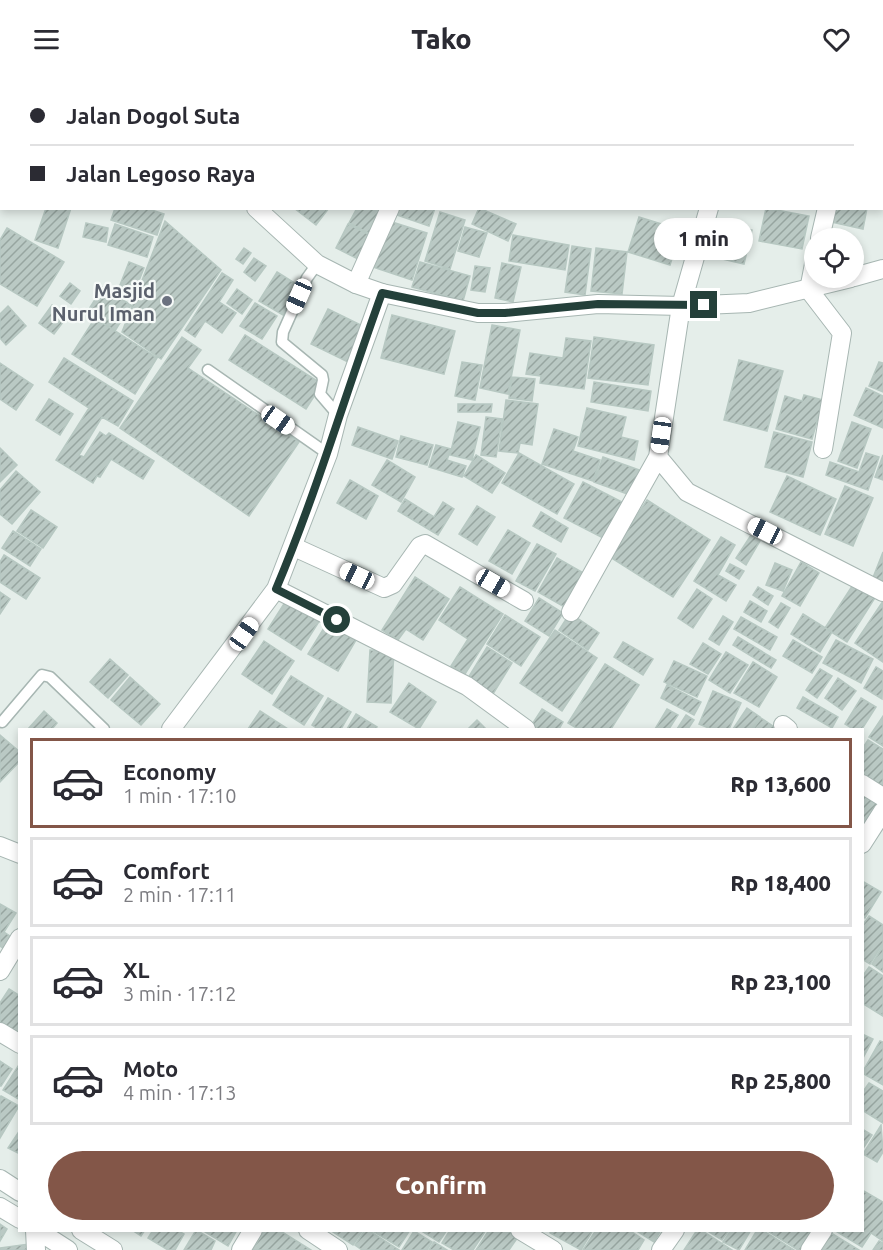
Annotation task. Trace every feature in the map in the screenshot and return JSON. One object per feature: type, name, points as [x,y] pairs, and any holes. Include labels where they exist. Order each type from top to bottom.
[{"type":"street","points":[[258,210],[317,264],[356,284],[382,293],[478,313],[505,313],[598,304],[681,306],[749,303],[816,288]]},
{"type":"street","points":[[356,284],[389,210]]},
{"type":"street","points":[[571,612],[658,457],[681,306],[707,210]]},
{"type":"street","points":[[822,228],[827,210]]},
{"type":"street","points":[[864,274],[883,269]]},
{"type":"street","points":[[809,290],[842,333],[823,449]]},
{"type":"street","points":[[172,728],[276,589],[328,454],[338,415],[382,293]]},
{"type":"street","points":[[658,457],[687,492],[883,592]]},
{"type":"street","points":[[294,547],[384,588],[393,584],[420,546],[425,544],[524,601]]},
{"type":"street","points":[[276,589],[467,686],[525,728]]},
{"type":"street","points":[[864,785],[883,797]]},
{"type":"street","points":[[864,842],[880,823]]},
{"type":"street","points":[[0,846],[18,853]]},
{"type":"street","points":[[0,971],[18,941]]},
{"type":"street","points":[[0,1032],[18,1043]]},
{"type":"street","points":[[0,1179],[18,1191]]},
{"type":"street","points":[[0,1207],[18,1218]]},
{"type":"street","points":[[36,1232],[36,1250]]},
{"type":"street","points":[[39,1232],[68,1250]]},
{"type":"street","points":[[84,1232],[113,1250]]},
{"type":"street","points":[[241,1250],[253,1232]]},
{"type":"street","points":[[311,1232],[338,1250]]},
{"type":"street","points":[[661,1250],[674,1232]]},
{"type":"street","points":[[810,1250],[822,1232]]},
{"type":"street","points":[[531,1233],[553,1250]]},
{"type":"lane","points":[[317,264],[307,278],[283,332],[282,342],[322,375],[320,394],[338,415]]},
{"type":"lane","points":[[208,370],[328,454]]},
{"type":"lane","points":[[2,722],[42,675],[50,677],[103,728]]},
{"type":"building","points":[[45,210],[70,210],[58,248],[35,240]]},
{"type":"building","points":[[114,210],[152,210],[164,214],[157,235],[111,220]]},
{"type":"building","points":[[297,210],[327,210],[316,225]]},
{"type":"building","points":[[356,210],[385,210],[372,235],[349,223]]},
{"type":"building","points":[[398,210],[434,210],[429,226],[397,215]]},
{"type":"building","points":[[478,210],[484,210],[516,224],[508,241],[472,224]]},
{"type":"building","points":[[766,210],[809,216],[806,228],[804,228],[802,249],[759,241]]},
{"type":"building","points":[[834,210],[867,210],[863,228],[831,222]]},
{"type":"building","points":[[440,212],[465,220],[450,269],[425,261]]},
{"type":"building","points":[[639,217],[681,230],[670,265],[628,252]]},
{"type":"building","name":"Masjid Nurul Iman","points":[[165,221],[221,270],[161,359],[122,332]]},
{"type":"building","points":[[389,221],[427,233],[412,280],[373,267]]},
{"type":"building","points":[[710,221],[752,230],[744,264],[722,259],[724,250],[704,246]]},
{"type":"building","points":[[86,223],[108,228],[106,242],[83,237]]},
{"type":"building","points":[[115,224],[153,237],[147,257],[108,245]]},
{"type":"building","points":[[348,224],[370,235],[358,259],[336,248]]},
{"type":"building","points":[[465,227],[487,233],[479,257],[458,251]]},
{"type":"building","points":[[7,228],[64,262],[37,306],[0,284],[0,240]]},
{"type":"building","points":[[513,235],[569,245],[565,270],[509,261]]},
{"type":"building","points":[[572,246],[591,249],[585,295],[565,292]]},
{"type":"building","points":[[244,248],[251,253],[243,264],[236,259]]},
{"type":"building","points":[[596,248],[627,252],[622,294],[591,291]]},
{"type":"building","points":[[254,258],[266,266],[255,281],[244,272]]},
{"type":"building","points":[[129,262],[144,268],[133,296],[118,290]]},
{"type":"building","points":[[420,262],[470,276],[463,301],[412,287]]},
{"type":"building","points":[[502,263],[521,267],[513,302],[495,298]]},
{"type":"building","points":[[475,266],[490,268],[485,292],[471,290]]},
{"type":"building","points":[[277,272],[301,287],[283,315],[259,301]]},
{"type":"building","points":[[222,273],[233,280],[219,302],[236,313],[222,333],[205,321],[195,337],[185,330]]},
{"type":"building","points":[[70,283],[80,291],[71,304],[60,296]]},
{"type":"building","points":[[103,287],[131,305],[115,331],[87,312]]},
{"type":"building","points":[[237,289],[252,300],[242,314],[227,303]]},
{"type":"building","points":[[255,303],[277,316],[262,339],[240,326]]},
{"type":"building","points":[[52,305],[67,317],[54,334],[39,323]]},
{"type":"building","points":[[8,306],[26,326],[6,345],[0,338],[0,314]]},
{"type":"building","points":[[328,309],[365,327],[348,362],[311,344]]},
{"type":"building","points":[[392,315],[455,331],[444,374],[381,358]]},
{"type":"building","points":[[95,318],[157,358],[135,394],[72,354]]},
{"type":"building","points":[[492,325],[520,330],[508,394],[480,388]]},
{"type":"building","points":[[245,335],[322,384],[306,409],[229,360]]},
{"type":"building","points":[[182,337],[201,350],[188,368],[299,442],[249,516],[120,428]]},
{"type":"building","points":[[594,337],[654,345],[648,385],[588,378]]},
{"type":"building","points":[[566,338],[591,341],[584,389],[540,383],[541,376],[526,374],[530,353],[563,358]]},
{"type":"building","points":[[64,358],[133,401],[118,426],[102,417],[79,455],[84,457],[100,432],[106,436],[109,433],[154,461],[143,479],[111,459],[100,477],[97,476],[93,483],[56,460],[89,408],[49,382]]},
{"type":"building","points":[[739,360],[783,371],[767,431],[724,420]]},
{"type":"building","points":[[462,362],[482,365],[475,400],[455,396]]},
{"type":"building","points":[[879,362],[883,363],[883,392],[869,386]]},
{"type":"building","points":[[0,363],[33,385],[16,410],[0,399]]},
{"type":"building","points":[[512,377],[535,379],[532,401],[509,398]]},
{"type":"building","points":[[594,382],[651,391],[648,411],[591,402]]},
{"type":"building","points":[[866,388],[883,396],[883,428],[854,415]]},
{"type":"building","points":[[804,395],[823,400],[812,439],[776,429],[785,396],[802,401]]},
{"type":"building","points":[[49,399],[73,414],[60,435],[36,420]]},
{"type":"building","points":[[506,400],[538,404],[532,445],[520,443],[518,453],[499,451]]},
{"type":"building","points":[[458,404],[492,404],[491,412],[458,412]]},
{"type":"building","points":[[587,408],[626,417],[621,437],[638,441],[634,460],[578,446]]},
{"type":"building","points":[[486,417],[502,419],[496,457],[481,455]]},
{"type":"building","points":[[458,422],[480,427],[472,460],[450,455]]},
{"type":"building","points":[[852,422],[871,429],[857,468],[838,461]]},
{"type":"building","points":[[358,427],[398,441],[392,459],[352,445]]},
{"type":"building","points":[[554,429],[578,437],[573,451],[600,460],[593,481],[542,464]]},
{"type":"building","points":[[774,432],[812,442],[803,477],[765,467]]},
{"type":"building","points":[[401,436],[433,445],[427,465],[396,457]]},
{"type":"building","points":[[436,445],[451,449],[447,460],[466,466],[462,477],[429,467]]},
{"type":"building","points":[[0,448],[17,465],[0,482]]},
{"type":"building","points":[[519,453],[574,484],[557,514],[502,483]]},
{"type":"building","points":[[866,453],[879,457],[868,490],[826,475],[830,462],[859,472]]},
{"type":"building","points":[[476,455],[505,473],[492,493],[464,476]]},
{"type":"building","points":[[883,455],[883,480],[875,477]]},
{"type":"building","points":[[603,457],[642,471],[633,496],[594,482]]},
{"type":"building","points":[[387,460],[415,477],[401,502],[372,485]]},
{"type":"building","points":[[16,471],[40,492],[12,524],[0,514],[0,490]]},
{"type":"building","points":[[787,476],[836,499],[820,535],[770,512]]},
{"type":"building","points":[[350,480],[378,496],[366,519],[337,503]]},
{"type":"building","points":[[583,482],[626,504],[607,540],[564,518]]},
{"type":"building","points":[[845,486],[873,498],[853,546],[825,534]]},
{"type":"building","points":[[405,499],[434,517],[443,502],[454,509],[438,535],[398,511]]},
{"type":"building","points":[[647,500],[710,540],[673,597],[610,557]]},
{"type":"building","points":[[477,506],[495,517],[477,545],[459,534]]},
{"type":"building","points":[[31,510],[57,527],[43,548],[17,531]]},
{"type":"building","points":[[541,512],[568,528],[561,542],[533,526]]},
{"type":"building","points":[[508,530],[530,543],[512,574],[489,561]]},
{"type":"building","points":[[13,531],[41,549],[30,566],[2,548]]},
{"type":"building","points":[[751,535],[760,541],[746,565],[736,558]]},
{"type":"building","points":[[721,537],[735,545],[718,575],[736,585],[726,601],[694,581]]},
{"type":"building","points":[[537,544],[556,554],[535,591],[516,581]]},
{"type":"building","points":[[883,552],[883,584],[872,580]]},
{"type":"building","points":[[4,555],[40,578],[26,599],[0,582],[0,562]]},
{"type":"building","points":[[557,558],[587,575],[568,609],[538,592]]},
{"type":"building","points":[[801,562],[819,573],[800,606],[782,596]]},
{"type":"building","points":[[775,563],[792,570],[783,591],[766,585]]},
{"type":"building","points":[[730,564],[744,571],[739,579],[726,571]]},
{"type":"building","points":[[415,577],[449,599],[423,640],[406,629],[398,640],[382,630]]},
{"type":"building","points":[[856,580],[878,593],[847,642],[825,628]]},
{"type":"building","points":[[460,587],[503,614],[465,674],[451,666],[468,639],[439,620]]},
{"type":"building","points":[[758,587],[773,596],[768,605],[753,595]]},
{"type":"building","points":[[697,589],[712,599],[693,628],[678,618]]},
{"type":"building","points":[[0,592],[10,599],[0,614]]},
{"type":"building","points":[[539,598],[563,613],[549,636],[525,621]]},
{"type":"building","points":[[287,599],[320,620],[301,650],[268,629]]},
{"type":"building","points":[[750,601],[767,611],[761,622],[744,612]]},
{"type":"building","points":[[883,601],[883,662],[855,643]]},
{"type":"building","points":[[781,603],[790,608],[778,628],[769,622]]},
{"type":"building","points":[[570,613],[599,633],[588,650],[559,630]]},
{"type":"building","points":[[803,614],[832,632],[820,652],[791,634]]},
{"type":"building","points":[[505,615],[540,637],[521,666],[487,644]]},
{"type":"building","points":[[723,616],[733,622],[719,645],[709,639]]},
{"type":"building","points":[[741,617],[777,637],[770,650],[734,629]]},
{"type":"building","points":[[327,623],[356,640],[338,671],[308,654]]},
{"type":"building","points":[[555,630],[597,658],[562,711],[520,683]]},
{"type":"building","points":[[738,637],[776,660],[771,668],[733,645]]},
{"type":"building","points":[[793,640],[822,657],[812,673],[783,656]]},
{"type":"building","points":[[836,640],[873,659],[861,683],[823,663]]},
{"type":"building","points":[[264,641],[294,661],[272,694],[242,674]]},
{"type":"building","points":[[623,642],[653,659],[643,675],[614,657]]},
{"type":"building","points":[[703,643],[721,654],[708,674],[690,664]]},
{"type":"building","points":[[487,647],[512,663],[493,694],[468,678]]},
{"type":"building","points":[[370,650],[394,652],[391,703],[367,702]]},
{"type":"building","points":[[726,652],[748,665],[730,693],[709,680]]},
{"type":"building","points":[[110,659],[128,675],[108,698],[90,682]]},
{"type":"building","points":[[674,661],[707,676],[697,697],[664,682]]},
{"type":"building","points":[[753,662],[777,677],[759,707],[734,693]]},
{"type":"building","points":[[605,664],[639,685],[612,728],[576,728],[568,723]]},
{"type":"building","points":[[876,667],[883,671],[882,699],[864,688]]},
{"type":"building","points":[[820,669],[832,676],[817,698],[806,690]]},
{"type":"building","points":[[291,676],[323,696],[304,725],[273,705]]},
{"type":"building","points":[[130,677],[160,704],[141,725],[111,700]]},
{"type":"building","points":[[838,678],[856,691],[842,710],[825,698]]},
{"type":"building","points":[[409,683],[436,702],[420,728],[390,712]]},
{"type":"building","points":[[667,685],[701,702],[694,715],[661,698]]},
{"type":"building","points":[[713,691],[741,703],[729,728],[709,728],[699,724]]},
{"type":"building","points":[[803,697],[838,717],[832,728],[797,708]]},
{"type":"building","points":[[328,698],[351,712],[342,728],[316,728],[312,725]]},
{"type":"building","points":[[861,698],[876,707],[863,728],[851,728],[845,724]]},
{"type":"building","points":[[747,708],[760,717],[753,728],[734,728]]},
{"type":"building","points":[[542,709],[563,722],[560,728],[530,728]]},
{"type":"building","points":[[667,709],[678,715],[670,728],[656,728]]},
{"type":"building","points":[[44,711],[57,723],[53,728],[29,728]]},
{"type":"building","points":[[260,711],[286,728],[249,728]]},
{"type":"building","points":[[356,714],[377,727],[376,728],[348,728]]},
{"type":"building","points":[[686,715],[694,720],[689,728],[678,728]]},
{"type":"building","points":[[883,716],[883,746],[869,737]]},
{"type":"building","points":[[761,718],[776,728],[754,728]]},
{"type":"building","points":[[477,720],[485,728],[469,728]]},
{"type":"building","points":[[0,735],[18,750],[18,763],[0,782]]},
{"type":"building","points":[[868,740],[883,749],[883,787],[864,781],[864,746]]},
{"type":"building","points":[[864,791],[883,804],[864,832]]},
{"type":"building","points":[[864,882],[881,892],[864,917]]},
{"type":"building","points":[[0,904],[16,913],[4,932],[16,940],[9,952],[0,946]]},
{"type":"building","points":[[869,916],[883,925],[883,943],[870,964],[864,960],[864,923]]},
{"type":"building","points":[[883,946],[883,972],[872,964]]},
{"type":"building","points":[[869,967],[883,976],[883,1016],[864,1004],[864,974]]},
{"type":"building","points":[[9,989],[18,995],[18,1033],[0,1022],[0,1003]]},
{"type":"building","points":[[864,1035],[873,1039],[864,1056]]},
{"type":"building","points":[[880,1041],[883,1042],[883,1085],[864,1074],[864,1069]]},
{"type":"building","points":[[0,1061],[12,1069],[1,1086],[0,1086]]},
{"type":"building","points":[[18,1066],[18,1099],[3,1090]]},
{"type":"building","points":[[869,1083],[883,1091],[883,1123],[864,1111],[864,1090]]},
{"type":"building","points":[[1,1096],[18,1105],[18,1108],[0,1138]]},
{"type":"building","points":[[881,1125],[883,1152],[877,1162],[864,1152]]},
{"type":"building","points":[[864,1130],[872,1135],[864,1147]]},
{"type":"building","points":[[18,1133],[18,1153],[8,1148]]},
{"type":"building","points":[[864,1191],[883,1202],[883,1241],[871,1233],[862,1247],[837,1232],[864,1232]]},
{"type":"building","points":[[0,1224],[7,1229],[0,1241]]},
{"type":"building","points":[[152,1232],[184,1234],[175,1250],[168,1250],[148,1238]]},
{"type":"building","points":[[195,1232],[199,1232],[215,1241],[211,1250],[184,1250]]},
{"type":"building","points":[[205,1232],[236,1232],[228,1246]]},
{"type":"building","points":[[264,1232],[282,1232],[311,1250],[252,1250]]},
{"type":"building","points":[[333,1232],[362,1232],[353,1245]]},
{"type":"building","points":[[364,1232],[371,1232],[399,1250],[362,1250],[355,1245]]},
{"type":"building","points":[[374,1232],[409,1232],[399,1247]]},
{"type":"building","points":[[413,1232],[432,1242],[427,1250],[402,1250]]},
{"type":"building","points":[[423,1232],[446,1232],[439,1242]]},
{"type":"building","points":[[449,1232],[485,1232],[473,1250],[454,1250],[442,1243]]},
{"type":"building","points":[[488,1232],[510,1232],[518,1237],[509,1250],[476,1250]]},
{"type":"building","points":[[550,1232],[592,1232],[581,1250]]},
{"type":"building","points":[[595,1232],[632,1232],[644,1240],[638,1250],[583,1250]]},
{"type":"building","points":[[638,1232],[660,1232],[654,1242]]},
{"type":"building","points":[[696,1232],[704,1232],[732,1250],[684,1250]]},
{"type":"building","points":[[709,1232],[728,1232],[722,1240]]},
{"type":"building","points":[[730,1232],[750,1232],[739,1250],[723,1242]]},
{"type":"building","points":[[756,1232],[765,1232],[794,1250],[745,1250]]},
{"type":"building","points":[[769,1232],[818,1232],[807,1250],[798,1250]]},
{"type":"building","points":[[831,1233],[859,1250],[820,1250]]},
{"type":"building","points":[[879,1241],[883,1243],[883,1250],[873,1250]]},
{"type":"building","points":[[434,1242],[447,1250],[429,1250]]},
{"type":"building","points":[[29,1244],[30,1250],[0,1250],[0,1248]]},
{"type":"place","name":"Masjid Nurul Iman","points":[[167,301]]},
{"type":"route","points":[[337,620],[276,589],[328,454],[338,415],[382,293],[478,313],[505,313],[598,304],[704,305]]}]
